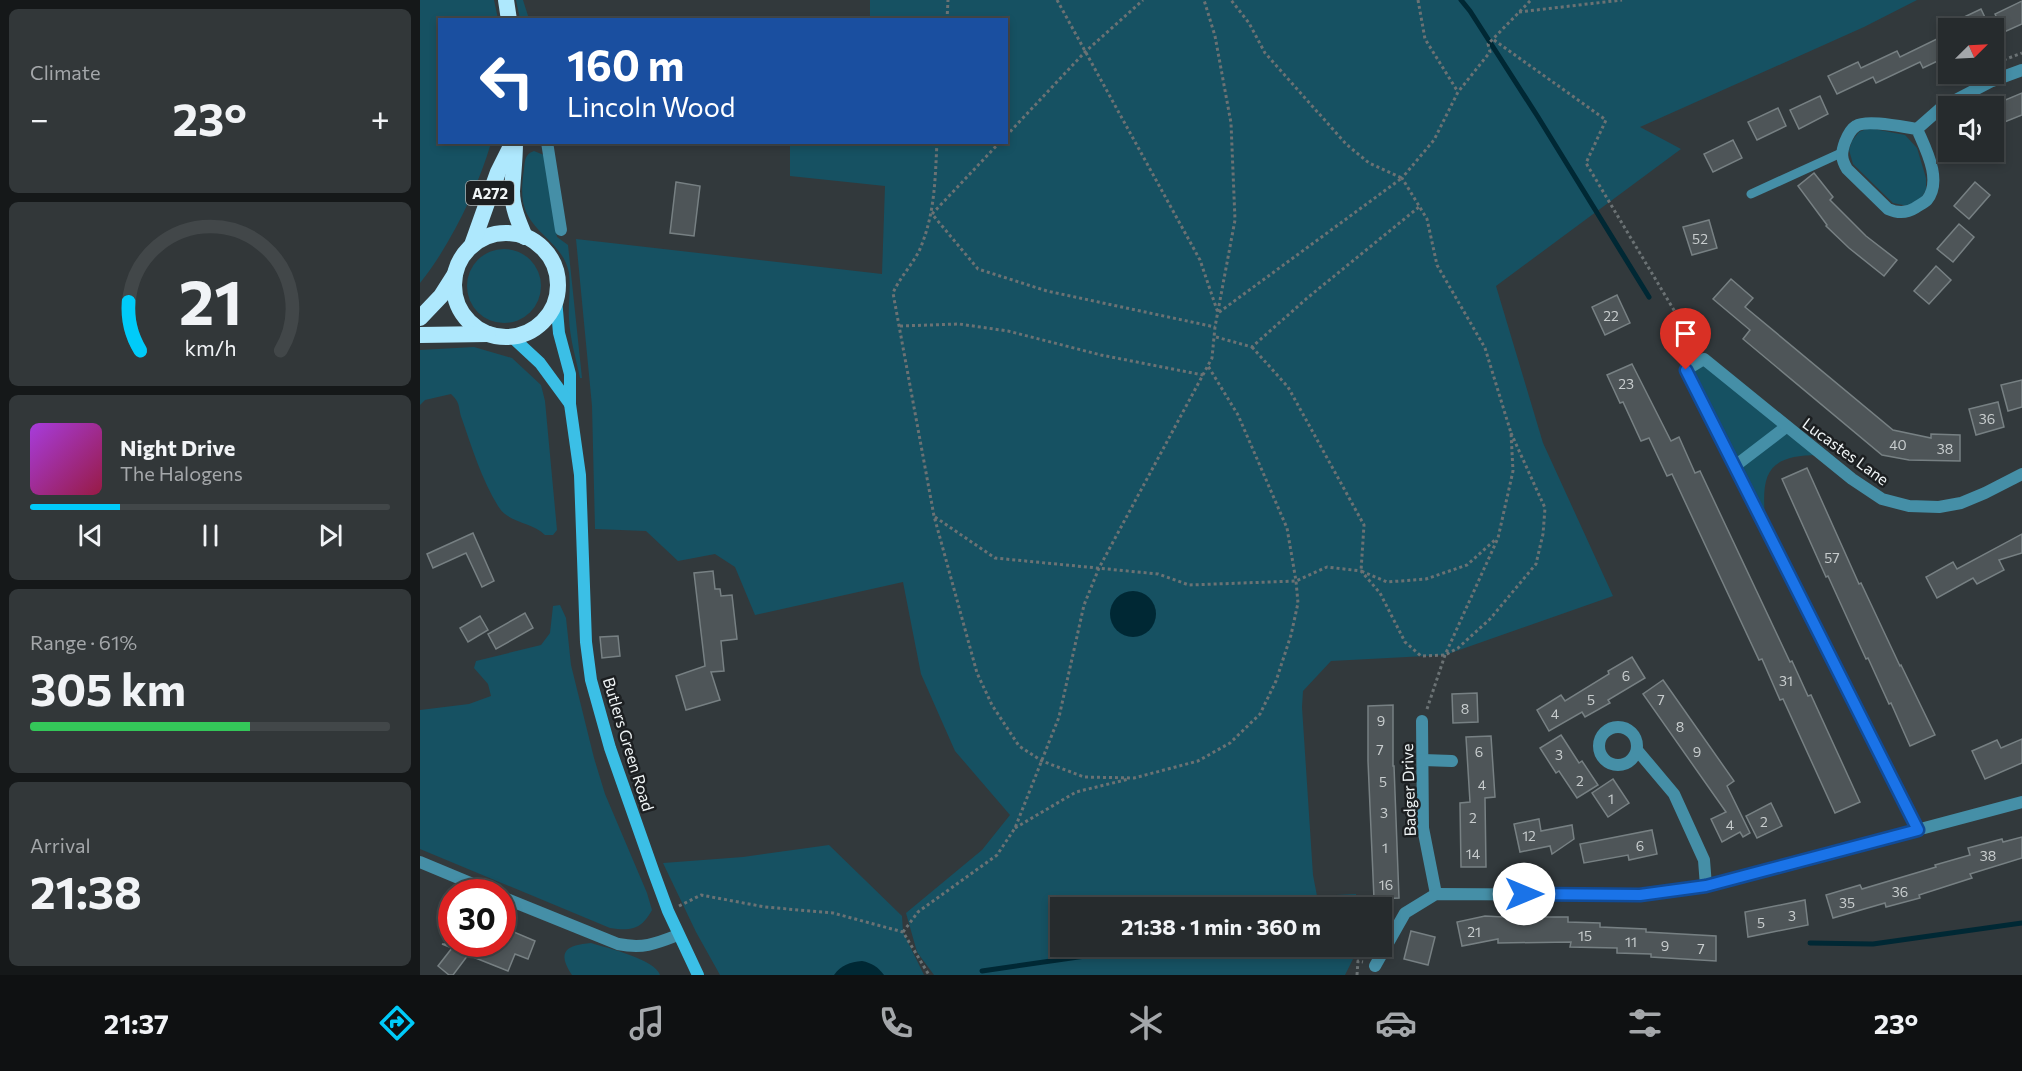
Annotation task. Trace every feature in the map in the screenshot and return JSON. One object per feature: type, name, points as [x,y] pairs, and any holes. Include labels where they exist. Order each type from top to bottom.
[{"type":"highway","points":[[506,0],[509,18]]},
{"type":"highway","name":"A272","points":[[472,245],[498,172],[513,144]]},
{"type":"highway","name":"A272","points":[[514,144],[515,171],[512,191],[516,214],[525,237]]},
{"type":"highway","points":[[420,318],[441,296],[472,245],[484,238],[497,234],[525,237],[538,244],[555,269],[558,284],[556,299],[549,313],[539,325],[527,333],[512,337],[489,334],[420,335]]},
{"type":"highway","points":[[455,274],[454,289],[461,310],[475,327],[489,334]]},
{"type":"main road","name":"Butlers Green Road","points":[[556,299],[559,333],[570,374],[570,404],[580,475],[586,642],[591,680],[610,748],[668,911],[698,975]]},
{"type":"main road","name":"Butlers Green Road","points":[[512,337],[540,363],[570,404]]},
{"type":"street","points":[[1917,129],[1934,176],[1932,189],[1927,201],[1910,211],[1895,212],[1888,209],[1842,161],[1841,153],[1846,138],[1855,126],[1868,123],[1917,129],[1942,106],[1992,81],[2022,70]]},
{"type":"street","points":[[546,144],[561,230]]},
{"type":"street","name":"Lucastes Lane","points":[[1786,427],[1735,466],[1686,370],[1704,359],[1786,427],[1882,499],[1909,506],[1939,507],[1961,503],[2022,474]]},
{"type":"street","points":[[1735,466],[1918,830]]},
{"type":"street","name":"Badger Drive","points":[[1422,721],[1423,828],[1436,894]]},
{"type":"street","points":[[1637,750],[1674,794],[1704,860],[1706,886]]},
{"type":"street","points":[[1423,760],[1452,761]]},
{"type":"street","points":[[1376,966],[1406,913],[1436,894],[1640,895],[1706,886],[2022,802]]},
{"type":"street","points":[[420,862],[461,879]]},
{"type":"street","points":[[516,903],[618,944],[634,947],[645,946],[678,935]]},
{"type":"lane","points":[[1751,194],[1841,153]]},
{"type":"path","points":[[947,18],[948,0]]},
{"type":"path","points":[[1058,0],[1200,260],[1218,313]]},
{"type":"path","points":[[1008,134],[1085,52],[1143,0]]},
{"type":"path","points":[[903,932],[918,912],[997,855],[1015,828],[1059,717],[1084,605],[1099,568],[1212,358],[1216,337],[1215,327],[1235,220],[1231,123],[1215,36],[1204,0]]},
{"type":"path","points":[[1216,337],[1252,347],[1288,387],[1364,525],[1361,571],[1380,593],[1405,642],[1421,656],[1445,655],[1458,648],[1490,619],[1536,564],[1544,534],[1545,507],[1511,433],[1485,348],[1437,265],[1427,219],[1402,178],[1369,162],[1346,144],[1264,53],[1249,23],[1230,0]]},
{"type":"path","points":[[1418,0],[1425,39],[1458,92]]},
{"type":"path","points":[[1218,313],[1402,178],[1434,140],[1458,92],[1490,52],[1488,44],[1532,0]]},
{"type":"path","points":[[1518,12],[1622,0]]},
{"type":"path","points":[[1494,40],[1606,120],[1586,163],[1692,339]]},
{"type":"path","points":[[2004,60],[2022,53]]},
{"type":"path","points":[[938,144],[932,214],[919,251],[899,279],[893,293],[934,516],[977,673],[992,705],[1019,746],[1042,761],[1084,777],[1134,778]]},
{"type":"path","points":[[932,214],[998,144]]},
{"type":"path","points":[[1252,347],[1306,299],[1420,207]]},
{"type":"path","points":[[932,214],[978,269],[1047,291],[1215,327]]},
{"type":"path","points":[[900,326],[959,324],[1008,331],[1101,355],[1203,375]]},
{"type":"path","points":[[1015,828],[1076,792],[1198,761],[1230,743],[1260,714],[1276,681],[1291,635],[1298,603],[1287,528],[1238,415],[1208,366]]},
{"type":"path","points":[[1422,721],[1445,655],[1498,538],[1513,471],[1511,433]]},
{"type":"path","points":[[934,516],[995,558],[1158,574],[1189,585],[1296,581],[1327,567],[1361,571],[1387,582],[1426,579],[1467,565],[1498,538]]},
{"type":"path","points":[[668,911],[701,895],[765,907],[833,913],[903,932],[929,975]]},
{"type":"shaded area","points":[[420,0],[494,0],[498,18],[438,18],[438,144],[491,144],[479,179],[462,216],[442,252],[420,283]]},
{"type":"shaded area","points":[[516,0],[523,0],[529,18],[520,18]]},
{"type":"shaded area","points":[[870,0],[1917,0],[1864,27],[1640,127],[1681,149],[1496,286],[1543,443],[1613,596],[1445,655],[1331,661],[1303,691],[1302,707],[1313,875],[1317,896],[1356,894],[1356,897],[1050,897],[1050,957],[1354,957],[1345,975],[934,975],[917,952],[906,913],[982,850],[1010,815],[955,751],[921,674],[903,582],[755,615],[735,567],[715,554],[678,561],[646,531],[595,529],[592,406],[576,239],[882,274],[885,186],[790,176],[790,144],[1008,144],[1008,18],[870,18]]},
{"type":"shaded area","points":[[1869,128],[1905,135],[1917,148],[1926,178],[1926,190],[1920,200],[1908,206],[1893,203],[1853,164],[1849,150],[1852,141],[1859,132]]},
{"type":"shaded area","points":[[534,151],[544,155],[557,237],[568,245],[582,378],[580,378],[571,334],[570,279],[566,264],[557,249],[532,222],[523,203],[525,160]]},
{"type":"shaded area","points":[[504,249],[525,255],[535,265],[541,286],[535,307],[525,317],[504,323],[483,317],[473,307],[467,286],[473,265],[483,255]]},
{"type":"shaded area","points":[[474,347],[512,358],[541,385],[545,401],[557,530],[553,535],[545,535],[508,516],[498,506],[478,464],[458,403],[451,394],[425,400],[420,405],[420,350]]},
{"type":"shaded area","points":[[1704,359],[1822,455],[1787,459],[1777,464],[1770,472],[1764,495],[1766,529],[1686,370]]},
{"type":"shaded area","points":[[1133,591],[1149,598],[1156,614],[1149,630],[1133,637],[1117,630],[1110,614],[1117,598]]},
{"type":"shaded area","points":[[560,605],[566,618],[571,665],[605,794],[652,910],[644,922],[635,928],[610,928],[516,889],[516,879],[492,879],[420,849],[420,710],[469,704],[491,696],[488,684],[474,668],[476,661],[541,645],[550,633],[553,606]]},
{"type":"shaded area","points":[[829,845],[902,916],[903,932],[924,975],[720,975],[696,932],[663,863],[743,857]]},
{"type":"shaded area","points":[[591,943],[640,959],[656,969],[660,975],[572,975],[565,960],[566,951],[576,945]]},
{"type":"shaded area","points":[[862,961],[875,966],[884,975],[834,975],[846,965]]},
{"type":"building","points":[[2022,1],[2022,24],[2004,32],[2004,18],[1997,18],[1995,14]]},
{"type":"building","points":[[1981,9],[1985,18],[1962,18]]},
{"type":"building","points":[[1938,38],[1938,61],[1923,68],[1920,62],[1876,83],[1873,77],[1837,94],[1828,76],[1858,62],[1861,68],[1897,51],[1900,57]]},
{"type":"building","points":[[2022,93],[2022,115],[2004,122],[2004,101]]},
{"type":"building","points":[[1820,96],[1828,114],[1799,129],[1790,110]]},
{"type":"building","points":[[1778,108],[1786,126],[1757,140],[1748,122]]},
{"type":"building","points":[[1733,140],[1742,158],[1713,172],[1704,154]]},
{"type":"building","points":[[1814,173],[1833,197],[1830,200],[1866,236],[1897,260],[1884,276],[1826,226],[1798,186]]},
{"type":"building","points":[[676,182],[700,186],[694,236],[670,233]]},
{"type":"building","points":[[1975,182],[1990,195],[1969,219],[1954,206]]},
{"type":"building","points":[[1709,220],[1717,248],[1692,255],[1683,227]]},
{"type":"building","points":[[1959,224],[1974,237],[1953,262],[1937,249]]},
{"type":"building","points":[[1936,266],[1951,280],[1929,304],[1914,291]]},
{"type":"building","points":[[1731,279],[1753,298],[1745,307],[1893,430],[1931,438],[1931,434],[1960,435],[1960,461],[1909,460],[1882,455],[1743,339],[1750,330],[1713,299]]},
{"type":"building","points":[[1617,295],[1630,323],[1605,335],[1592,307]]},
{"type":"building","points":[[1632,364],[1671,441],[1679,437],[1695,473],[1700,471],[1790,662],[1792,661],[1808,696],[1811,695],[1860,802],[1835,813],[1783,699],[1780,700],[1762,659],[1759,660],[1672,474],[1667,476],[1649,438],[1641,441],[1623,402],[1620,403],[1607,375]]},
{"type":"building","points":[[2022,380],[2022,407],[2008,411],[2001,385]]},
{"type":"building","points":[[1998,402],[2004,427],[1976,435],[1969,409]]},
{"type":"building","points":[[1807,468],[1859,584],[1861,583],[1935,735],[1910,746],[1891,703],[1889,704],[1868,658],[1866,659],[1828,576],[1826,577],[1782,479]]},
{"type":"building","points":[[473,533],[494,581],[482,587],[466,553],[433,568],[427,554]]},
{"type":"building","points":[[2022,534],[2022,553],[1999,560],[2004,570],[1977,584],[1973,578],[1937,598],[1926,577],[1953,562],[1957,569]]},
{"type":"building","points":[[713,571],[715,589],[720,589],[721,596],[732,595],[737,639],[721,641],[724,671],[711,672],[720,700],[686,710],[676,676],[705,666],[694,573]]},
{"type":"building","points":[[525,613],[533,628],[496,649],[488,634]]},
{"type":"building","points":[[480,616],[488,630],[468,642],[460,628]]},
{"type":"building","points":[[618,636],[620,656],[602,658],[600,637]]},
{"type":"building","points":[[1632,657],[1645,678],[1608,700],[1610,703],[1585,717],[1582,712],[1549,731],[1537,710],[1561,695],[1565,701]]},
{"type":"building","points":[[1663,680],[1734,781],[1727,786],[1750,833],[1743,837],[1740,832],[1722,842],[1711,819],[1726,812],[1643,694]]},
{"type":"building","points":[[1477,693],[1478,722],[1453,723],[1452,694]]},
{"type":"building","points":[[1393,705],[1393,766],[1399,898],[1374,897],[1368,706]]},
{"type":"building","points":[[1561,735],[1579,763],[1582,761],[1598,785],[1577,798],[1559,771],[1556,773],[1540,748]]},
{"type":"building","points":[[1491,736],[1495,797],[1485,798],[1486,867],[1461,867],[1460,803],[1470,802],[1466,737]]},
{"type":"building","points":[[2022,739],[2022,763],[1985,779],[1972,751],[1997,740],[2001,748]]},
{"type":"building","points":[[1613,779],[1629,803],[1608,817],[1592,793]]},
{"type":"building","points":[[1771,803],[1782,826],[1757,838],[1746,816]]},
{"type":"building","points":[[1539,819],[1541,831],[1572,825],[1574,839],[1552,854],[1550,846],[1520,852],[1514,824]]},
{"type":"building","points":[[1652,830],[1657,854],[1629,860],[1628,855],[1584,863],[1580,844]]},
{"type":"building","points":[[2022,837],[2022,858],[1970,874],[1972,878],[1919,895],[1920,898],[1886,907],[1885,903],[1833,918],[1826,895],[1860,885],[1862,889],[1936,867],[1935,865],[1970,855],[1968,848],[2002,839],[2003,842]]},
{"type":"building","points":[[1805,900],[1808,925],[1748,937],[1745,912]]},
{"type":"building","points":[[1485,916],[1539,919],[1539,917],[1568,917],[1568,922],[1600,923],[1600,927],[1716,936],[1716,961],[1617,953],[1617,948],[1570,947],[1571,942],[1498,943],[1498,939],[1462,946],[1457,922]]},
{"type":"building","points":[[1411,931],[1435,937],[1428,965],[1404,959]]},
{"type":"building","points":[[516,933],[535,941],[528,959],[516,954]]},
{"type":"building","points":[[445,957],[466,957],[453,975],[449,975],[438,966]]},
{"type":"building","points":[[473,957],[514,957],[508,971]]},
{"type":"waterway","points":[[1461,0],[1538,117],[1649,297]]},
{"type":"waterway","points":[[1810,943],[1873,944],[2022,923]]},
{"type":"waterway","points":[[982,971],[1079,957]]},
{"type":"route","points":[[1524,894],[1640,895],[1706,886],[1918,830],[1686,370]]}]
